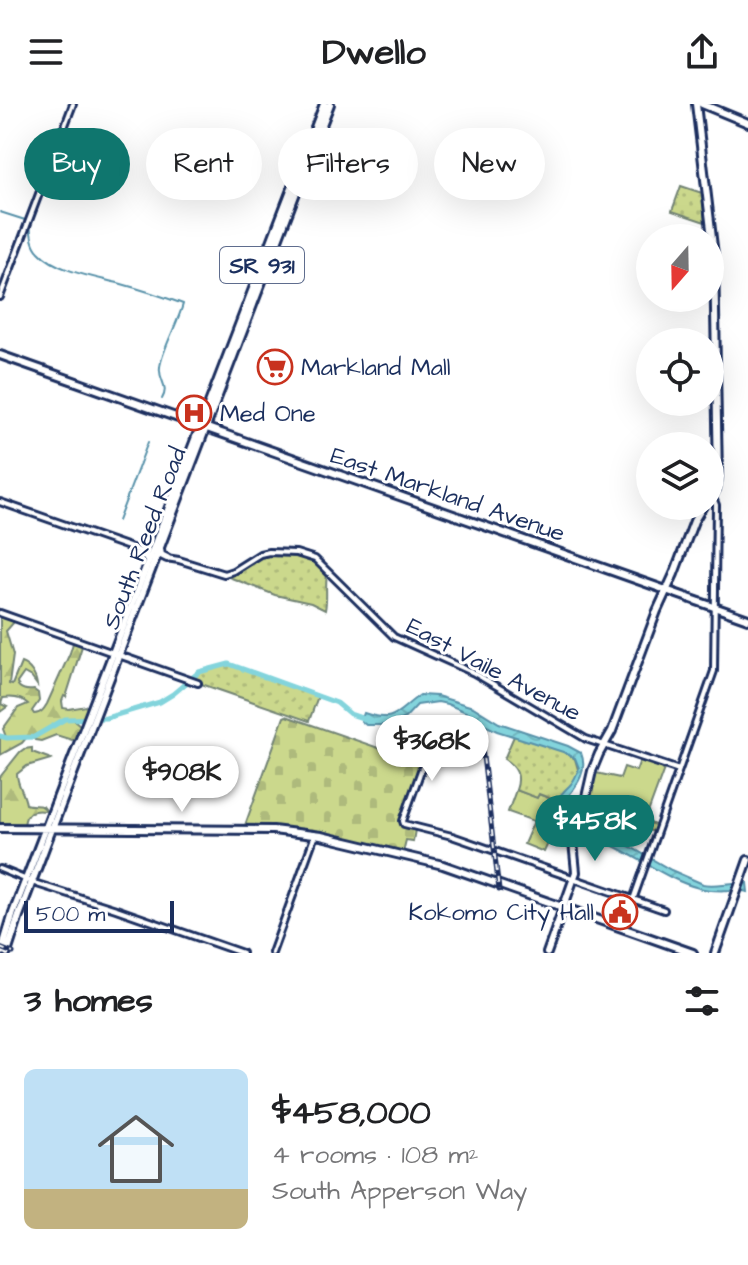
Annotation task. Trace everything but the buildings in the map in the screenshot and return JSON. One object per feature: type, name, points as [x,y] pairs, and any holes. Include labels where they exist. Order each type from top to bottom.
[{"type":"main road","name":"South Reed Road","points":[[116,653],[148,562],[160,545],[324,104]]},
{"type":"main road","name":"South Reed Road","points":[[49,829],[330,104]]},
{"type":"main road","points":[[696,104],[714,255],[716,432]]},
{"type":"main road","points":[[702,104],[748,123]]},
{"type":"main road","name":"East Markland Avenue","points":[[0,355],[748,619]]},
{"type":"main road","points":[[549,953],[580,867],[575,838],[591,782],[657,611],[675,580],[698,520]]},
{"type":"main road","points":[[160,545],[161,555],[167,558]]},
{"type":"main road","points":[[140,552],[148,562]]},
{"type":"main road","points":[[0,828],[273,830],[315,835],[443,865],[693,953]]},
{"type":"main road","name":"SR 931","points":[[7,953],[27,882],[35,873],[49,829]]},
{"type":"main road","name":"SR 931","points":[[1,953],[49,829]]},
{"type":"main road","points":[[716,952],[747,865]]},
{"type":"street","points":[[0,297],[73,104]]},
{"type":"street","name":"East Vaile Avenue","points":[[0,502],[140,552],[194,564],[221,574],[230,573],[260,554],[269,552],[296,553],[315,559],[394,637],[474,673],[579,735],[679,770]]},
{"type":"street","points":[[623,928],[714,671],[716,520]]},
{"type":"street","points":[[715,607],[718,520]]},
{"type":"street","points":[[0,613],[198,683]]},
{"type":"street","points":[[424,762],[403,823],[452,836],[664,910]]},
{"type":"street","points":[[272,953],[315,835]]},
{"type":"street","points":[[0,869],[18,875],[27,882],[41,884],[242,953]]},
{"type":"street","points":[[35,873],[41,884]]},
{"type":"green space","points":[[681,186],[702,193],[705,222],[672,211]]},
{"type":"green space","points":[[277,551],[309,556],[328,570],[325,610],[221,574],[227,574],[255,557]]},
{"type":"green space","points":[[0,615],[15,621],[6,631],[13,655],[9,684],[12,685],[21,663],[30,669],[37,685],[24,673],[17,683],[22,689],[38,693],[39,701],[32,711],[34,714],[47,704],[73,643],[81,644],[66,697],[62,701],[63,708],[86,706],[88,710],[86,715],[73,719],[82,727],[77,737],[72,740],[56,735],[41,741],[27,737],[0,755],[0,736],[6,737],[3,729],[18,708],[28,704],[19,699],[3,698],[1,704],[7,707],[0,712]]},
{"type":"green space","points":[[229,664],[318,696],[309,721],[190,680],[199,672]]},
{"type":"green space","points":[[286,716],[422,763],[400,822],[402,826],[415,830],[413,841],[406,840],[403,852],[314,832],[244,828]]},
{"type":"green space","points":[[514,736],[563,751],[575,759],[579,773],[562,803],[539,794],[537,798],[516,790],[517,772],[504,759]]},
{"type":"green space","points":[[32,748],[32,752],[51,759],[27,766],[17,774],[17,778],[26,804],[40,806],[46,811],[30,812],[24,826],[0,823],[0,777],[20,752]]},
{"type":"green space","points":[[640,760],[664,769],[645,821],[657,826],[654,832],[628,823],[623,831],[586,818],[596,773],[620,778],[624,767],[636,771]]},
{"type":"green space","points":[[516,790],[557,801],[561,815],[544,852],[524,844],[534,821],[508,812]]},
{"type":"water","points":[[420,695],[437,696],[473,707],[499,723],[581,753],[583,771],[567,798],[569,821],[622,842],[703,884],[747,883],[748,892],[705,889],[687,884],[569,827],[563,820],[559,801],[579,768],[575,758],[563,752],[497,731],[474,720],[466,712],[438,702],[417,705],[405,718],[388,725],[366,725],[361,721],[364,713],[383,717],[395,714]]},
{"type":"waterway","points":[[0,212],[25,220]]},
{"type":"waterway","points":[[30,222],[36,249],[55,264],[183,304],[161,360],[160,372],[165,390],[162,399]]},
{"type":"waterway","points":[[118,521],[148,442]]},
{"type":"waterway","points":[[0,736],[34,737],[65,719],[106,718],[160,702],[199,672],[229,664],[337,703],[350,714],[368,720]]},
{"type":"railway","points":[[479,723],[499,890]]},
{"type":"railway","points":[[0,948],[13,953]]},
{"type":"place","name":"Markland Mall","points":[[275,367]]},
{"type":"place","name":"Med One","points":[[194,413]]},
{"type":"place","name":"Kokomo City Hall","points":[[620,912]]}]
